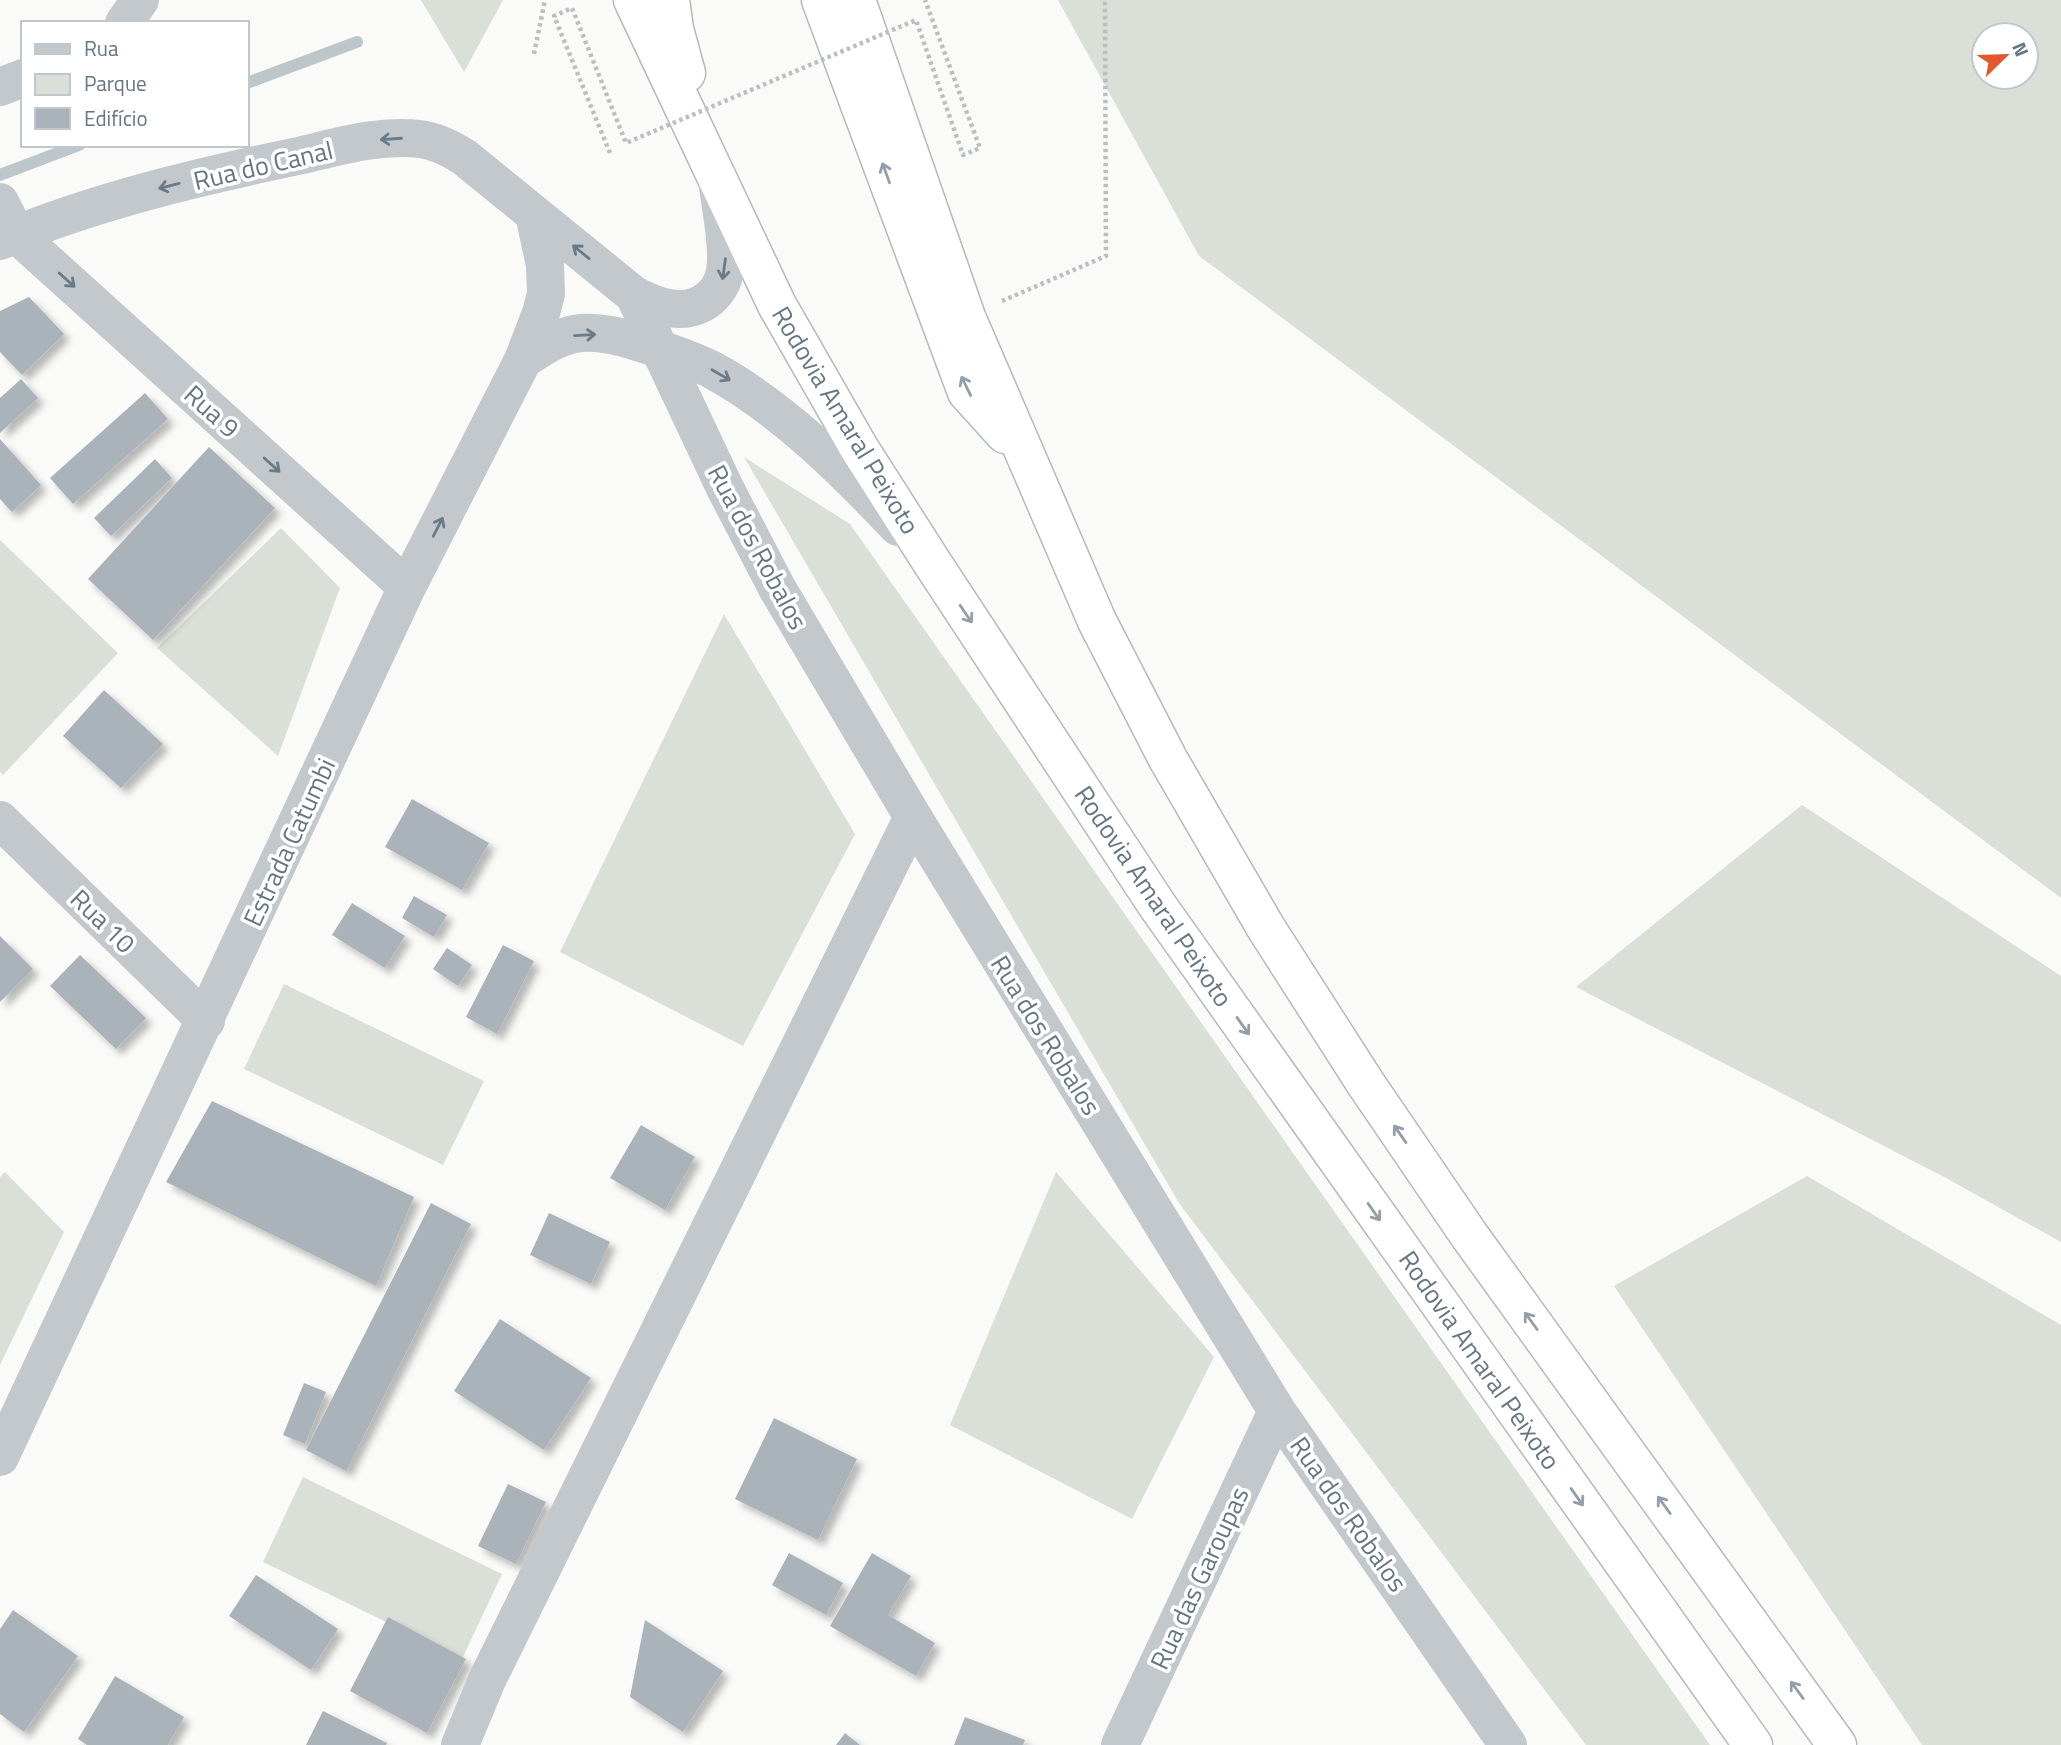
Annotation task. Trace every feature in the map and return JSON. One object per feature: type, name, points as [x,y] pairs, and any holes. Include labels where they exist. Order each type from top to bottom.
[{"type":"highway","name":"Rodovia Amaral Peixoto","points":[[633,0],[777,305],[859,449],[1157,905],[1753,1745]]},
{"type":"highway","points":[[670,0],[674,29],[712,168]]},
{"type":"highway","points":[[821,0],[967,392],[1025,457]]},
{"type":"highway","points":[[856,0],[966,317],[1102,632],[1168,759],[1266,928],[1366,1084],[1469,1235],[1837,1745]]},
{"type":"street","points":[[125,21],[140,0]]},
{"type":"street","points":[[0,87],[21,79]]},
{"type":"street","name":"Rua do Canal","points":[[5,226],[75,212],[254,165],[365,142],[397,138],[421,139],[444,145],[464,157],[634,295]]},
{"type":"street","points":[[634,295],[655,305],[685,310],[700,306],[713,298],[722,282],[727,263],[712,168]]},
{"type":"street","points":[[523,360],[546,294],[545,265],[534,214]]},
{"type":"street","name":"Rua 9","points":[[5,226],[407,587]]},
{"type":"street","name":"Rua dos Robalos","points":[[634,295],[725,488],[777,588],[913,817],[1278,1411],[1508,1745]]},
{"type":"street","points":[[523,360],[546,344],[581,333],[603,334],[658,349],[714,371],[779,416],[859,485],[933,564]]},
{"type":"street","name":"Estrada Catumbi","points":[[1,1450],[206,1021],[407,587],[523,360]]},
{"type":"street","points":[[460,1745],[493,1667],[913,817]]},
{"type":"street","name":"Rua 10","points":[[0,820],[206,1021]]},
{"type":"street","name":"Rua das Garoupas","points":[[1120,1745],[1278,1411]]},
{"type":"path","points":[[534,54],[545,0]]},
{"type":"path","points":[[610,153],[554,16],[572,8],[626,143],[916,20],[963,155],[980,148],[925,0]]},
{"type":"path","points":[[966,317],[1106,256],[1107,0]]},
{"type":"green space","points":[[421,0],[503,0],[464,72]]},
{"type":"green space","points":[[1058,0],[2061,0],[2061,898],[1199,256]]},
{"type":"green space","points":[[744,457],[850,524],[1710,1745],[1586,1745],[1179,1203]]},
{"type":"green space","points":[[281,528],[340,588],[278,756],[157,648]]},
{"type":"green space","points":[[0,540],[118,653],[3,775],[0,772]]},
{"type":"green space","points":[[724,614],[855,834],[743,1046],[560,952]]},
{"type":"green space","points":[[1802,805],[2061,976],[2061,1242],[1946,1178],[1576,987]]},
{"type":"green space","points":[[284,984],[484,1081],[443,1165],[244,1069]]},
{"type":"green space","points":[[5,1172],[64,1232],[0,1365],[0,1177]]},
{"type":"green space","points":[[1056,1172],[1214,1357],[1132,1519],[950,1425]]},
{"type":"green space","points":[[1807,1176],[2061,1325],[2061,1745],[1922,1745],[1614,1286]]},
{"type":"green space","points":[[303,1477],[502,1574],[462,1659],[263,1562]]},
{"type":"building","points":[[29,297],[64,334],[22,375],[0,352],[0,311]]},
{"type":"building","points":[[21,379],[38,398],[0,433],[0,398]]},
{"type":"building","points":[[145,393],[168,419],[73,504],[50,478]]},
{"type":"building","points":[[0,439],[41,485],[12,512],[0,499]]},
{"type":"building","points":[[209,447],[275,508],[153,640],[88,579]]},
{"type":"building","points":[[155,459],[172,478],[111,536],[94,518]]},
{"type":"building","points":[[104,690],[163,744],[121,788],[63,736]]},
{"type":"building","points":[[412,799],[489,843],[462,890],[385,847]]},
{"type":"building","points":[[414,896],[447,915],[434,937],[402,918]]},
{"type":"building","points":[[352,903],[405,936],[385,968],[332,935]]},
{"type":"building","points":[[0,936],[33,969],[0,1002]]},
{"type":"building","points":[[503,945],[534,961],[497,1034],[466,1017]]},
{"type":"building","points":[[447,948],[472,965],[458,986],[433,969]]},
{"type":"building","points":[[80,955],[146,1018],[116,1049],[50,986]]},
{"type":"building","points":[[212,1101],[414,1197],[376,1286],[166,1182]]},
{"type":"building","points":[[641,1125],[695,1157],[665,1210],[610,1178]]},
{"type":"building","points":[[431,1203],[471,1224],[346,1471],[306,1450]]},
{"type":"building","points":[[549,1213],[610,1242],[591,1284],[530,1255]]},
{"type":"building","points":[[500,1319],[591,1378],[544,1450],[454,1391]]},
{"type":"building","points":[[304,1383],[326,1392],[305,1444],[283,1435]]},
{"type":"building","points":[[774,1418],[857,1459],[818,1540],[735,1499]]},
{"type":"building","points":[[508,1484],[546,1502],[516,1564],[478,1546]]},
{"type":"building","points":[[789,1553],[843,1583],[826,1615],[772,1585]]},
{"type":"building","points":[[872,1553],[911,1576],[888,1615],[935,1643],[916,1676],[830,1626]]},
{"type":"building","points":[[256,1575],[338,1629],[311,1670],[229,1616]]},
{"type":"building","points":[[13,1610],[78,1656],[24,1732],[0,1714],[0,1629]]},
{"type":"building","points":[[388,1617],[466,1659],[427,1733],[350,1691]]},
{"type":"building","points":[[645,1620],[723,1671],[683,1732],[630,1697]]},
{"type":"building","points":[[115,1676],[184,1717],[168,1745],[87,1745],[78,1739]]},
{"type":"building","points":[[323,1711],[387,1743],[386,1745],[306,1745]]},
{"type":"building","points":[[965,1717],[1025,1740],[1023,1745],[954,1745]]},
{"type":"building","points":[[845,1733],[860,1745],[836,1745]]},
{"type":"waterway","points":[[248,83],[357,42]]},
{"type":"waterway","points":[[0,175],[74,147]]}]
